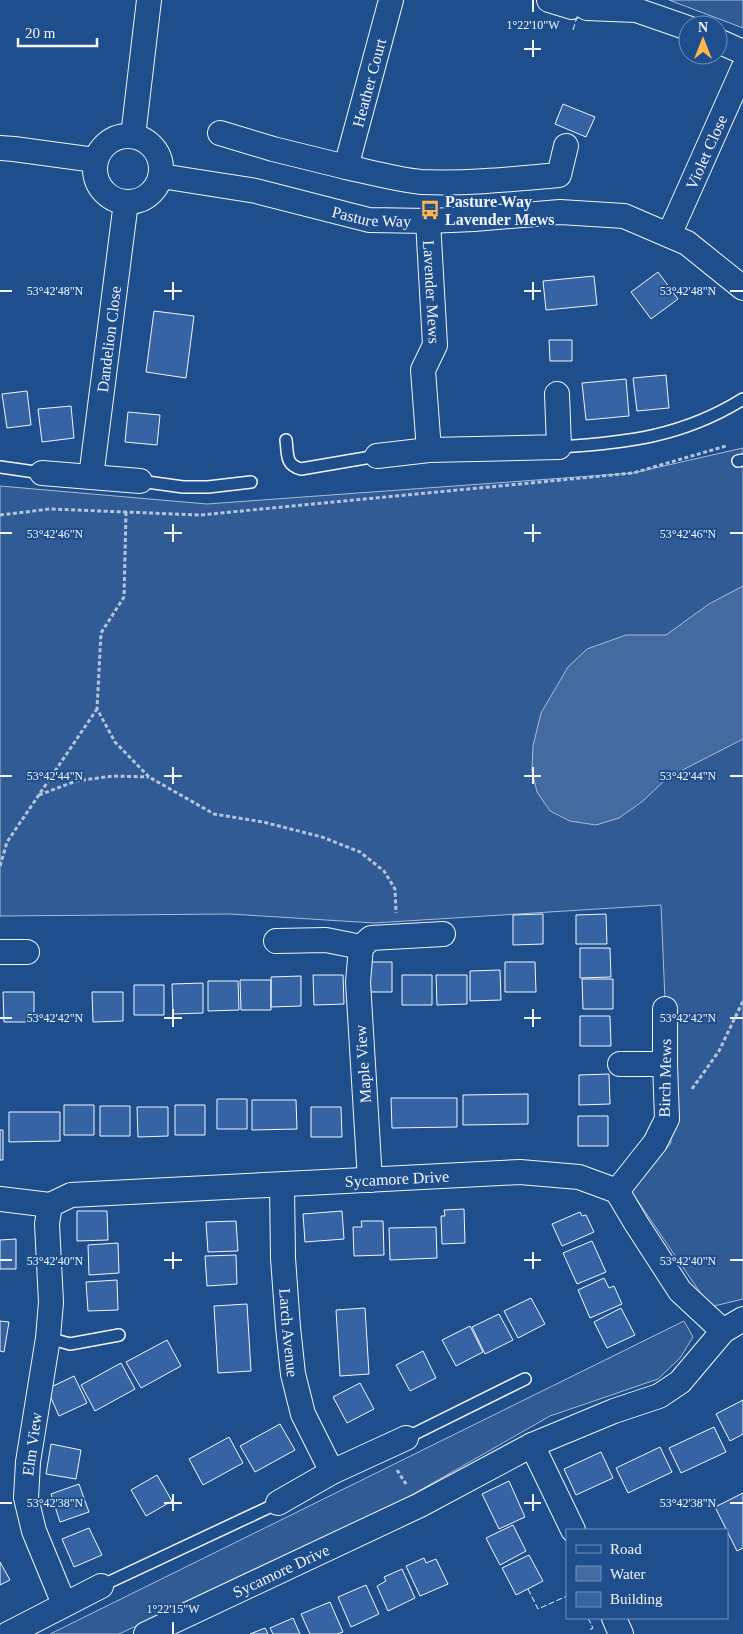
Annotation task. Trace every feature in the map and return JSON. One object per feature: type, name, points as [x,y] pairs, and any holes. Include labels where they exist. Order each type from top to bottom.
[{"type":"street","points":[[133,136],[149,0]]},
{"type":"street","name":"Heather Court","points":[[346,167],[391,0]]},
{"type":"street","points":[[569,5],[636,10],[678,25]]},
{"type":"street","points":[[728,45],[743,52]]},
{"type":"street","name":"Violet Close","points":[[669,235],[743,69]]},
{"type":"street","points":[[220,133],[273,149],[346,167],[420,182],[472,181],[559,175],[566,146]]},
{"type":"street","points":[[125,135],[142,138],[152,144],[158,154],[162,163],[161,176],[153,191],[144,198],[126,202],[107,195],[99,186],[95,175],[95,160],[100,149],[113,138],[125,135]]},
{"type":"street","points":[[0,148],[95,160]]},
{"type":"street","name":"Pasture Way","points":[[161,176],[256,191],[369,220],[474,220],[560,212],[624,216],[688,243],[743,288]]},
{"type":"street","name":"Dandelion Close","points":[[92,477],[126,202]]},
{"type":"street","name":"Lavender Mews","points":[[428,221],[435,345],[423,370],[429,450]]},
{"type":"street","points":[[377,456],[429,450],[559,447],[557,394]]},
{"type":"street","points":[[42,472],[140,481]]},
{"type":"street","points":[[276,940],[326,940],[361,947],[372,938],[443,934]]},
{"type":"street","name":"Maple View","points":[[361,947],[358,982],[370,1180]]},
{"type":"street","points":[[0,952],[27,952]]},
{"type":"street","name":"Birch Mews","points":[[617,1190],[655,1143],[667,1119],[666,1010]]},
{"type":"street","points":[[620,1064],[665,1064]]},
{"type":"street","name":"Sycamore Drive","points":[[50,1205],[71,1195],[520,1172],[578,1176],[617,1190]]},
{"type":"street","name":"Larch Avenue","points":[[282,1185],[285,1278],[292,1374],[303,1414],[332,1472]]},
{"type":"street","points":[[617,1190],[680,1291],[723,1331]]},
{"type":"street","points":[[0,1199],[50,1205]]},
{"type":"street","name":"Elm View","points":[[50,1205],[47,1224],[51,1302],[48,1338],[28,1462],[26,1498],[34,1531],[64,1604]]},
{"type":"street","name":"Sycamore Drive","points":[[146,1634],[420,1506],[532,1445],[614,1411],[659,1396],[680,1382],[723,1331],[743,1319]]},
{"type":"street","points":[[278,1503],[332,1472],[406,1438]]},
{"type":"street","points":[[532,1445],[572,1529]]},
{"type":"street","points":[[8,1634],[101,1586]]},
{"type":"street","points":[[614,1619],[621,1634]]},
{"type":"lane","points":[[559,447],[602,445],[650,438],[684,428],[723,412],[743,399]]},
{"type":"lane","points":[[286,440],[289,463],[293,467],[301,469],[377,456]]},
{"type":"lane","points":[[0,467],[42,472]]},
{"type":"lane","points":[[140,481],[183,487],[208,487],[251,482]]},
{"type":"lane","points":[[48,1338],[70,1344],[119,1335]]},
{"type":"lane","points":[[406,1438],[525,1379]]},
{"type":"lane","points":[[101,1586],[278,1503]]},
{"type":"path","points":[[0,515],[50,509],[200,515],[633,472],[734,444]]},
{"type":"path","points":[[126,512],[124,597],[100,634],[97,709],[115,742],[149,777],[214,814],[263,822],[322,837],[360,852],[384,871],[395,889],[397,936]]},
{"type":"path","points":[[0,866],[7,842],[97,709]]},
{"type":"path","points":[[38,795],[76,781],[114,776],[149,777]]},
{"type":"path","points":[[667,1119],[690,1092],[719,1051],[743,1001]]},
{"type":"path","points":[[384,1448],[420,1506]]},
{"type":"shaded area","points":[[669,0],[743,0],[743,28],[728,22],[728,15],[709,15]]},
{"type":"shaded area","points":[[743,448],[743,1299],[710,1307],[631,1191],[671,1143],[661,905],[374,923],[230,914],[0,916],[0,486],[207,504],[633,473]]},
{"type":"shaded area","points":[[684,1321],[693,1337],[680,1358],[658,1379],[550,1416],[396,1504],[119,1634],[50,1634]]},
{"type":"water","points":[[743,586],[743,739],[667,778],[643,801],[619,818],[596,825],[570,821],[550,811],[537,792],[532,771],[533,746],[541,713],[568,667],[587,649],[626,635],[666,635],[709,604]]},
{"type":"building","points":[[563,104],[595,117],[586,137],[555,124]]},
{"type":"building","points":[[658,272],[678,299],[651,319],[631,292]]},
{"type":"building","points":[[594,276],[597,305],[546,310],[543,281]]},
{"type":"building","points":[[154,311],[194,316],[186,378],[146,372]]},
{"type":"building","points":[[549,340],[572,340],[572,361],[550,361]]},
{"type":"building","points":[[666,375],[669,408],[637,411],[633,378]]},
{"type":"building","points":[[626,379],[629,416],[586,420],[582,383]]},
{"type":"building","points":[[27,391],[31,425],[7,428],[2,394]]},
{"type":"building","points":[[71,406],[74,438],[42,442],[38,409]]},
{"type":"building","points":[[128,412],[160,415],[157,445],[125,442]]},
{"type":"building","points":[[543,914],[543,944],[513,945],[513,915]]},
{"type":"building","points":[[606,914],[607,944],[576,944],[576,915]]},
{"type":"building","points":[[580,948],[610,948],[611,977],[580,978]]},
{"type":"building","points":[[362,962],[392,962],[392,992],[362,992]]},
{"type":"building","points":[[505,962],[535,962],[536,992],[505,992]]},
{"type":"building","points":[[500,970],[501,1000],[470,1001],[470,971]]},
{"type":"building","points":[[313,975],[343,975],[344,1004],[314,1005]]},
{"type":"building","points":[[402,975],[432,975],[432,1005],[402,1005]]},
{"type":"building","points":[[436,975],[467,975],[467,1004],[437,1005]]},
{"type":"building","points":[[301,976],[301,1006],[271,1007],[271,977]]},
{"type":"building","points":[[582,979],[613,979],[613,1009],[583,1009]]},
{"type":"building","points":[[240,980],[271,980],[271,1010],[241,1010]]},
{"type":"building","points":[[208,981],[238,981],[239,1010],[208,1011]]},
{"type":"building","points":[[203,983],[203,1013],[173,1014],[172,984]]},
{"type":"building","points":[[134,985],[164,985],[164,1015],[134,1015]]},
{"type":"building","points":[[3,992],[34,992],[34,1022],[4,1022]]},
{"type":"building","points":[[92,992],[123,992],[123,1021],[93,1022]]},
{"type":"building","points":[[580,1016],[610,1016],[611,1046],[580,1046]]},
{"type":"building","points":[[609,1074],[610,1104],[579,1105],[579,1075]]},
{"type":"building","points":[[528,1094],[528,1124],[463,1125],[463,1095]]},
{"type":"building","points":[[391,1098],[457,1098],[457,1127],[392,1128]]},
{"type":"building","points":[[217,1099],[247,1099],[247,1129],[217,1129]]},
{"type":"building","points":[[252,1100],[296,1100],[297,1129],[252,1130]]},
{"type":"building","points":[[64,1105],[94,1105],[94,1135],[64,1135]]},
{"type":"building","points":[[175,1105],[205,1105],[205,1135],[175,1135]]},
{"type":"building","points":[[100,1106],[130,1106],[130,1136],[100,1136]]},
{"type":"building","points":[[137,1107],[168,1107],[168,1136],[138,1137]]},
{"type":"building","points":[[311,1107],[341,1107],[342,1137],[311,1137]]},
{"type":"building","points":[[9,1112],[60,1112],[60,1141],[9,1142]]},
{"type":"building","points":[[578,1116],[608,1116],[608,1146],[578,1146]]},
{"type":"building","points":[[0,1130],[3,1130],[3,1160],[0,1160]]},
{"type":"building","points":[[464,1209],[465,1243],[442,1244],[441,1216],[445,1216],[444,1210]]},
{"type":"building","points":[[77,1211],[107,1211],[108,1240],[77,1241]]},
{"type":"building","points":[[342,1211],[344,1239],[305,1242],[303,1214]]},
{"type":"building","points":[[580,1212],[582,1216],[586,1215],[594,1232],[562,1246],[552,1224]]},
{"type":"building","points":[[236,1221],[238,1251],[208,1252],[206,1222]]},
{"type":"building","points":[[361,1221],[383,1221],[384,1255],[354,1256],[353,1227],[362,1227]]},
{"type":"building","points":[[436,1227],[437,1258],[390,1260],[389,1228]]},
{"type":"building","points":[[16,1239],[16,1269],[0,1269],[0,1240]]},
{"type":"building","points":[[592,1241],[606,1272],[577,1284],[563,1253]]},
{"type":"building","points":[[118,1243],[119,1273],[89,1275],[88,1245]]},
{"type":"building","points":[[236,1255],[237,1284],[207,1286],[205,1256]]},
{"type":"building","points":[[604,1278],[609,1288],[614,1286],[622,1304],[590,1318],[578,1290]]},
{"type":"building","points":[[117,1280],[118,1310],[88,1311],[86,1282]]},
{"type":"building","points":[[531,1298],[545,1324],[518,1338],[504,1311]]},
{"type":"building","points":[[247,1304],[251,1371],[218,1373],[214,1306]]},
{"type":"building","points":[[365,1308],[369,1374],[340,1376],[336,1310]]},
{"type":"building","points":[[621,1308],[635,1335],[607,1348],[594,1322]]},
{"type":"building","points":[[499,1314],[513,1340],[485,1354],[472,1327]]},
{"type":"building","points":[[0,1321],[9,1322],[4,1352],[0,1351]]},
{"type":"building","points":[[470,1326],[483,1352],[456,1366],[442,1340]]},
{"type":"building","points":[[167,1340],[181,1366],[141,1388],[126,1362]]},
{"type":"building","points":[[423,1351],[436,1378],[410,1391],[396,1365]]},
{"type":"building","points":[[121,1363],[135,1389],[95,1411],[81,1385]]},
{"type":"building","points":[[74,1376],[87,1403],[59,1416],[47,1389]]},
{"type":"building","points":[[360,1383],[374,1409],[347,1423],[333,1397]]},
{"type":"building","points":[[743,1400],[743,1434],[730,1441],[716,1414]]},
{"type":"building","points":[[280,1424],[295,1450],[255,1472],[240,1446]]},
{"type":"building","points":[[714,1427],[726,1452],[681,1473],[669,1448]]},
{"type":"building","points":[[229,1437],[243,1463],[203,1485],[189,1459]]},
{"type":"building","points":[[51,1444],[81,1450],[76,1479],[46,1474]]},
{"type":"building","points":[[660,1447],[672,1472],[628,1493],[616,1468]]},
{"type":"building","points":[[601,1452],[613,1478],[576,1495],[564,1469]]},
{"type":"building","points":[[157,1475],[172,1501],[146,1516],[131,1490]]},
{"type":"building","points":[[509,1481],[525,1517],[499,1529],[482,1494]]},
{"type":"building","points":[[79,1484],[89,1512],[60,1522],[51,1494]]},
{"type":"building","points":[[743,1493],[743,1548],[737,1551],[728,1533],[728,1529],[726,1529],[715,1507]]},
{"type":"building","points":[[513,1525],[526,1551],[500,1565],[486,1538]]},
{"type":"building","points":[[89,1528],[102,1555],[74,1567],[62,1539]]},
{"type":"building","points":[[529,1555],[543,1581],[516,1595],[502,1568]]},
{"type":"building","points":[[424,1558],[426,1563],[436,1559],[448,1584],[420,1596],[406,1566]]},
{"type":"building","points":[[0,1562],[10,1580],[0,1585]]},
{"type":"building","points":[[402,1569],[415,1598],[388,1611],[377,1586],[386,1581],[384,1577]]},
{"type":"building","points":[[366,1585],[379,1614],[351,1627],[338,1597]]},
{"type":"building","points":[[330,1602],[343,1632],[337,1634],[310,1634],[301,1614]]},
{"type":"building","points":[[293,1618],[300,1634],[273,1634],[270,1628]]},
{"type":"building","points":[[265,1628],[268,1634],[250,1634]]},
{"type":"fence","points":[[573,30],[578,14]]},
{"type":"fence","points":[[528,1589],[538,1609],[566,1596]]},
{"type":"fence","points":[[588,1619],[593,1628],[589,1630]]},
{"type":"place","name":"Pasture Way Lavender Mews","points":[[430,210]]}]
